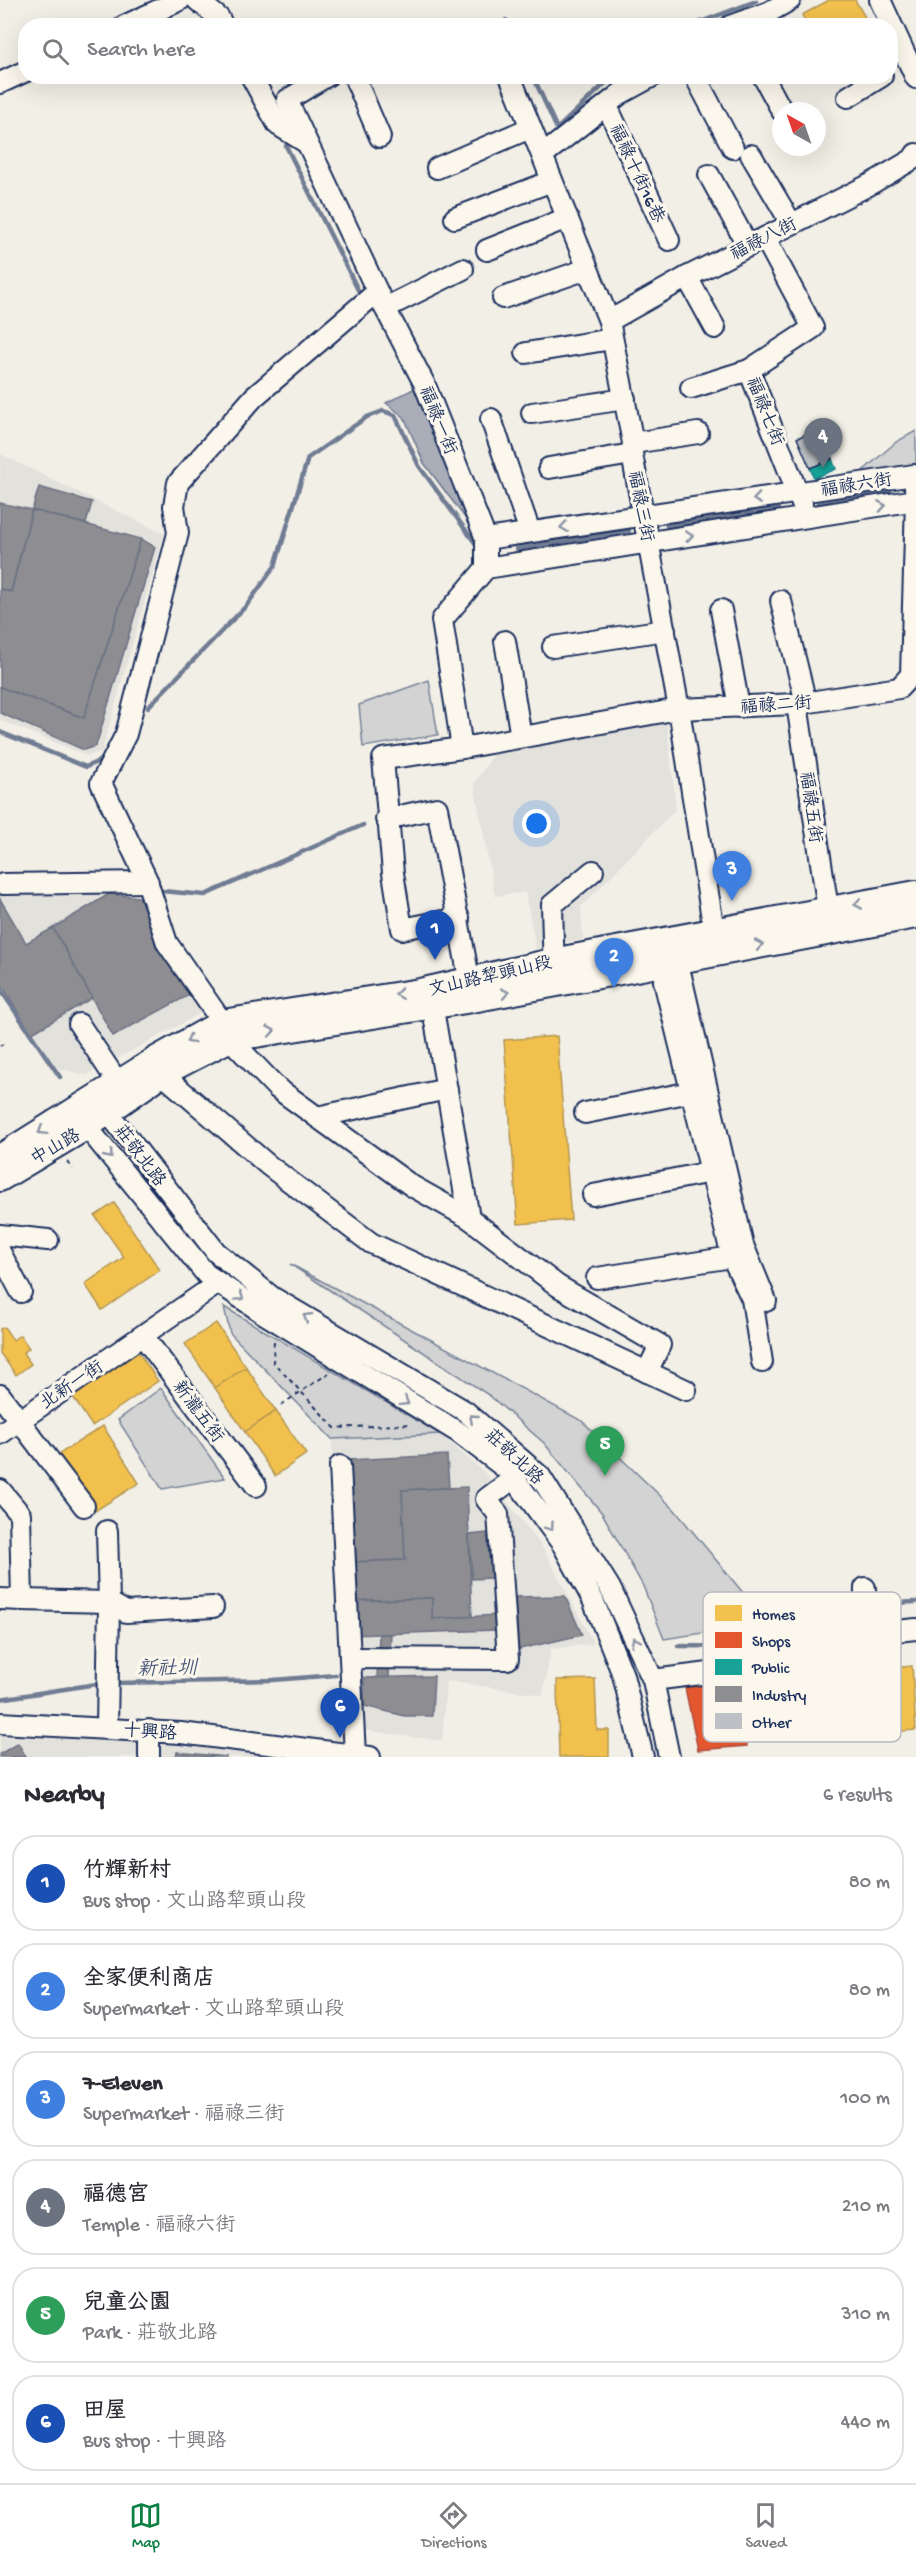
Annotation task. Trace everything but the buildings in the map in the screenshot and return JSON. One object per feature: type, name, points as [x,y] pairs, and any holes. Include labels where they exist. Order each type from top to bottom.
[{"type":"main road","name":"文山路犂頭山段","points":[[85,1116],[226,1030],[471,991],[554,972],[716,941],[828,909],[916,893]]},
{"type":"main road","name":"文山路犂頭山段","points":[[716,941],[916,916]]},
{"type":"main road","name":"文山路犂頭山段","points":[[118,1097],[162,1074],[226,1030]]},
{"type":"main road","name":"中山路","points":[[0,1157],[85,1116]]},
{"type":"main road","name":"中山路","points":[[0,1179],[85,1116]]},
{"type":"street","points":[[141,18],[180,0]]},
{"type":"street","points":[[197,0],[219,18]]},
{"type":"street","points":[[752,18],[790,0]]},
{"type":"street","points":[[880,0],[888,18]]},
{"type":"street","points":[[898,39],[912,69]]},
{"type":"street","points":[[0,83],[18,75]]},
{"type":"street","points":[[256,84],[278,124],[307,143]]},
{"type":"street","name":"福祿一街","points":[[313,84],[286,100],[381,300],[424,383],[486,538],[486,568]]},
{"type":"street","points":[[357,84],[380,136]]},
{"type":"street","name":"福祿三街","points":[[513,84],[611,330],[679,709],[716,941]]},
{"type":"street","points":[[543,155],[620,94],[638,84]]},
{"type":"street","points":[[700,84],[742,152],[791,223]]},
{"type":"street","points":[[767,84],[777,102]]},
{"type":"street","points":[[848,97],[869,84]]},
{"type":"street","name":"福祿十街16巷","points":[[607,106],[669,240]]},
{"type":"street","points":[[437,168],[530,128]]},
{"type":"street","name":"福祿八街","points":[[611,330],[687,277],[869,185],[913,159],[916,154]]},
{"type":"street","points":[[709,175],[757,242]]},
{"type":"street","points":[[454,218],[552,181]]},
{"type":"street","points":[[487,249],[567,218]]},
{"type":"street","name":"福祿七街","points":[[757,242],[813,328],[749,370],[799,493],[806,518]]},
{"type":"street","points":[[463,269],[381,300],[254,398],[178,483],[174,506],[178,533],[126,734],[101,783],[148,882],[167,944],[226,1030],[278,1088],[412,1186],[469,1218],[558,1286],[660,1345],[647,1372]]},
{"type":"street","points":[[503,298],[587,269]]},
{"type":"street","points":[[687,277],[715,328]]},
{"type":"street","points":[[526,353],[611,330]]},
{"type":"street","points":[[691,388],[749,370]]},
{"type":"street","points":[[532,413],[625,399]]},
{"type":"street","points":[[491,419],[530,532]]},
{"type":"street","points":[[549,468],[698,433]]},
{"type":"street","name":"福祿六街","points":[[486,538],[914,475],[916,500],[486,568]]},
{"type":"street","name":"福祿二街","points":[[387,819],[383,759],[462,748],[679,709],[802,704],[899,688],[911,675],[916,500]]},
{"type":"street","points":[[462,748],[441,620],[486,568]]},
{"type":"street","name":"福祿五街","points":[[782,601],[802,704],[828,909]]},
{"type":"street","points":[[721,610],[739,707]]},
{"type":"street","points":[[553,647],[664,630]]},
{"type":"street","points":[[505,641],[521,737]]},
{"type":"street","points":[[459,918],[402,929],[387,819],[437,808],[459,918],[471,991]]},
{"type":"street","points":[[554,972],[552,905],[592,871]]},
{"type":"street","points":[[3,884],[148,882]]},
{"type":"street","points":[[668,951],[663,981],[732,1257],[752,1299],[762,1362]]},
{"type":"street","points":[[668,951],[681,976],[743,1245],[766,1301]]},
{"type":"street","points":[[431,998],[469,1218]]},
{"type":"street","name":"莊敬北路","points":[[79,1024],[118,1097],[216,1252],[272,1297],[465,1411],[540,1476],[610,1588],[652,1680],[669,1757]]},
{"type":"street","points":[[162,1074],[268,1165],[371,1243],[686,1389]]},
{"type":"street","points":[[317,1117],[447,1089]]},
{"type":"street","points":[[585,1113],[691,1092]]},
{"type":"street","name":"莊敬北路","points":[[85,1116],[206,1274],[263,1313],[458,1432],[509,1471],[563,1545],[593,1600],[623,1675],[643,1757]]},
{"type":"street","points":[[593,1195],[711,1172]]},
{"type":"street","points":[[0,1235],[48,1240]]},
{"type":"street","points":[[0,1252],[21,1292]]},
{"type":"street","points":[[597,1278],[732,1257]]},
{"type":"street","name":"北新一街","points":[[0,1434],[211,1288]]},
{"type":"street","name":"新瀧五街","points":[[143,1336],[256,1486]]},
{"type":"street","points":[[0,1395],[84,1506]]},
{"type":"street","points":[[340,1466],[350,1658],[363,1756]]},
{"type":"street","points":[[350,1658],[508,1659],[498,1514],[486,1499],[514,1478]]},
{"type":"street","points":[[0,1490],[20,1514],[22,1600]]},
{"type":"street","points":[[107,1531],[110,1602],[107,1728]]},
{"type":"street","points":[[865,1588],[865,1592]]},
{"type":"street","points":[[0,1599],[110,1602],[126,1612],[213,1607]]},
{"type":"street","points":[[901,1631],[916,1629]]},
{"type":"street","points":[[652,1680],[703,1674]]},
{"type":"street","name":"十興路","points":[[0,1723],[149,1730],[363,1756]]},
{"type":"street","points":[[149,1730],[149,1757]]},
{"type":"path","points":[[274,1339],[273,1362],[335,1428],[418,1424]]},
{"type":"path","points":[[281,1405],[338,1367]]},
{"type":"shaded area","points":[[419,386],[468,522],[424,463],[404,417],[386,403]]},
{"type":"shaded area","points":[[916,431],[916,464],[856,477],[896,442]]},
{"type":"shaded area","points":[[0,454],[164,534],[102,751],[88,756],[0,720]]},
{"type":"shaded area","points":[[429,680],[438,735],[363,747],[359,705]]},
{"type":"shaded area","points":[[667,723],[676,809],[581,907],[583,939],[536,949],[525,892],[495,896],[474,784],[498,748]]},
{"type":"shaded area","points":[[145,892],[205,1011],[87,1075],[59,1069],[0,989],[0,893]]},
{"type":"shaded area","points":[[290,1264],[582,1421],[674,1509],[742,1592],[703,1592],[703,1633],[664,1639],[643,1586],[602,1513],[544,1443],[490,1396]]},
{"type":"shaded area","points":[[224,1307],[440,1434],[332,1439],[230,1333]]},
{"type":"shaded area","points":[[161,1388],[225,1478],[162,1489],[118,1420]]},
{"type":"shaded area","points":[[440,1434],[485,1473],[543,1548],[594,1644],[551,1649],[543,1695],[446,1681],[442,1741],[341,1727],[332,1439]]},
{"type":"shaded area","points":[[0,1736],[321,1754],[320,1757],[0,1757]]},
{"type":"waterway","points":[[711,18],[756,1]]},
{"type":"waterway","points":[[537,84],[557,129],[605,84]]},
{"type":"waterway","points":[[286,146],[359,292]]},
{"type":"waterway","points":[[148,707],[247,605],[275,566],[308,458],[367,417],[383,411],[395,415],[419,466],[478,547]]},
{"type":"waterway","points":[[818,503],[890,492]]},
{"type":"waterway","points":[[667,526],[778,509]]},
{"type":"waterway","points":[[517,549],[629,531]]},
{"type":"waterway","points":[[0,732],[86,767],[105,758]]},
{"type":"waterway","points":[[162,891],[205,895],[363,825]]},
{"type":"waterway","points":[[0,989],[60,1077]]},
{"type":"waterway","name":"新社圳","points":[[901,1603],[916,1602]]},
{"type":"waterway","name":"新社圳","points":[[678,1646],[703,1646]]},
{"type":"waterway","name":"新社圳","points":[[114,1683],[273,1680],[336,1675]]},
{"type":"waterway","name":"新社圳","points":[[0,1699],[103,1683]]},
{"type":"place","name":"福德宮","points":[[823,468]]},
{"type":"place","name":"7-Eleven","points":[[732,901]]},
{"type":"place","name":"竹輝新村","points":[[435,960]]},
{"type":"place","name":"全家便利商店","points":[[614,988]]},
{"type":"place","name":"兒童公園","points":[[605,1476]]},
{"type":"place","name":"田屋","points":[[340,1738]]}]
